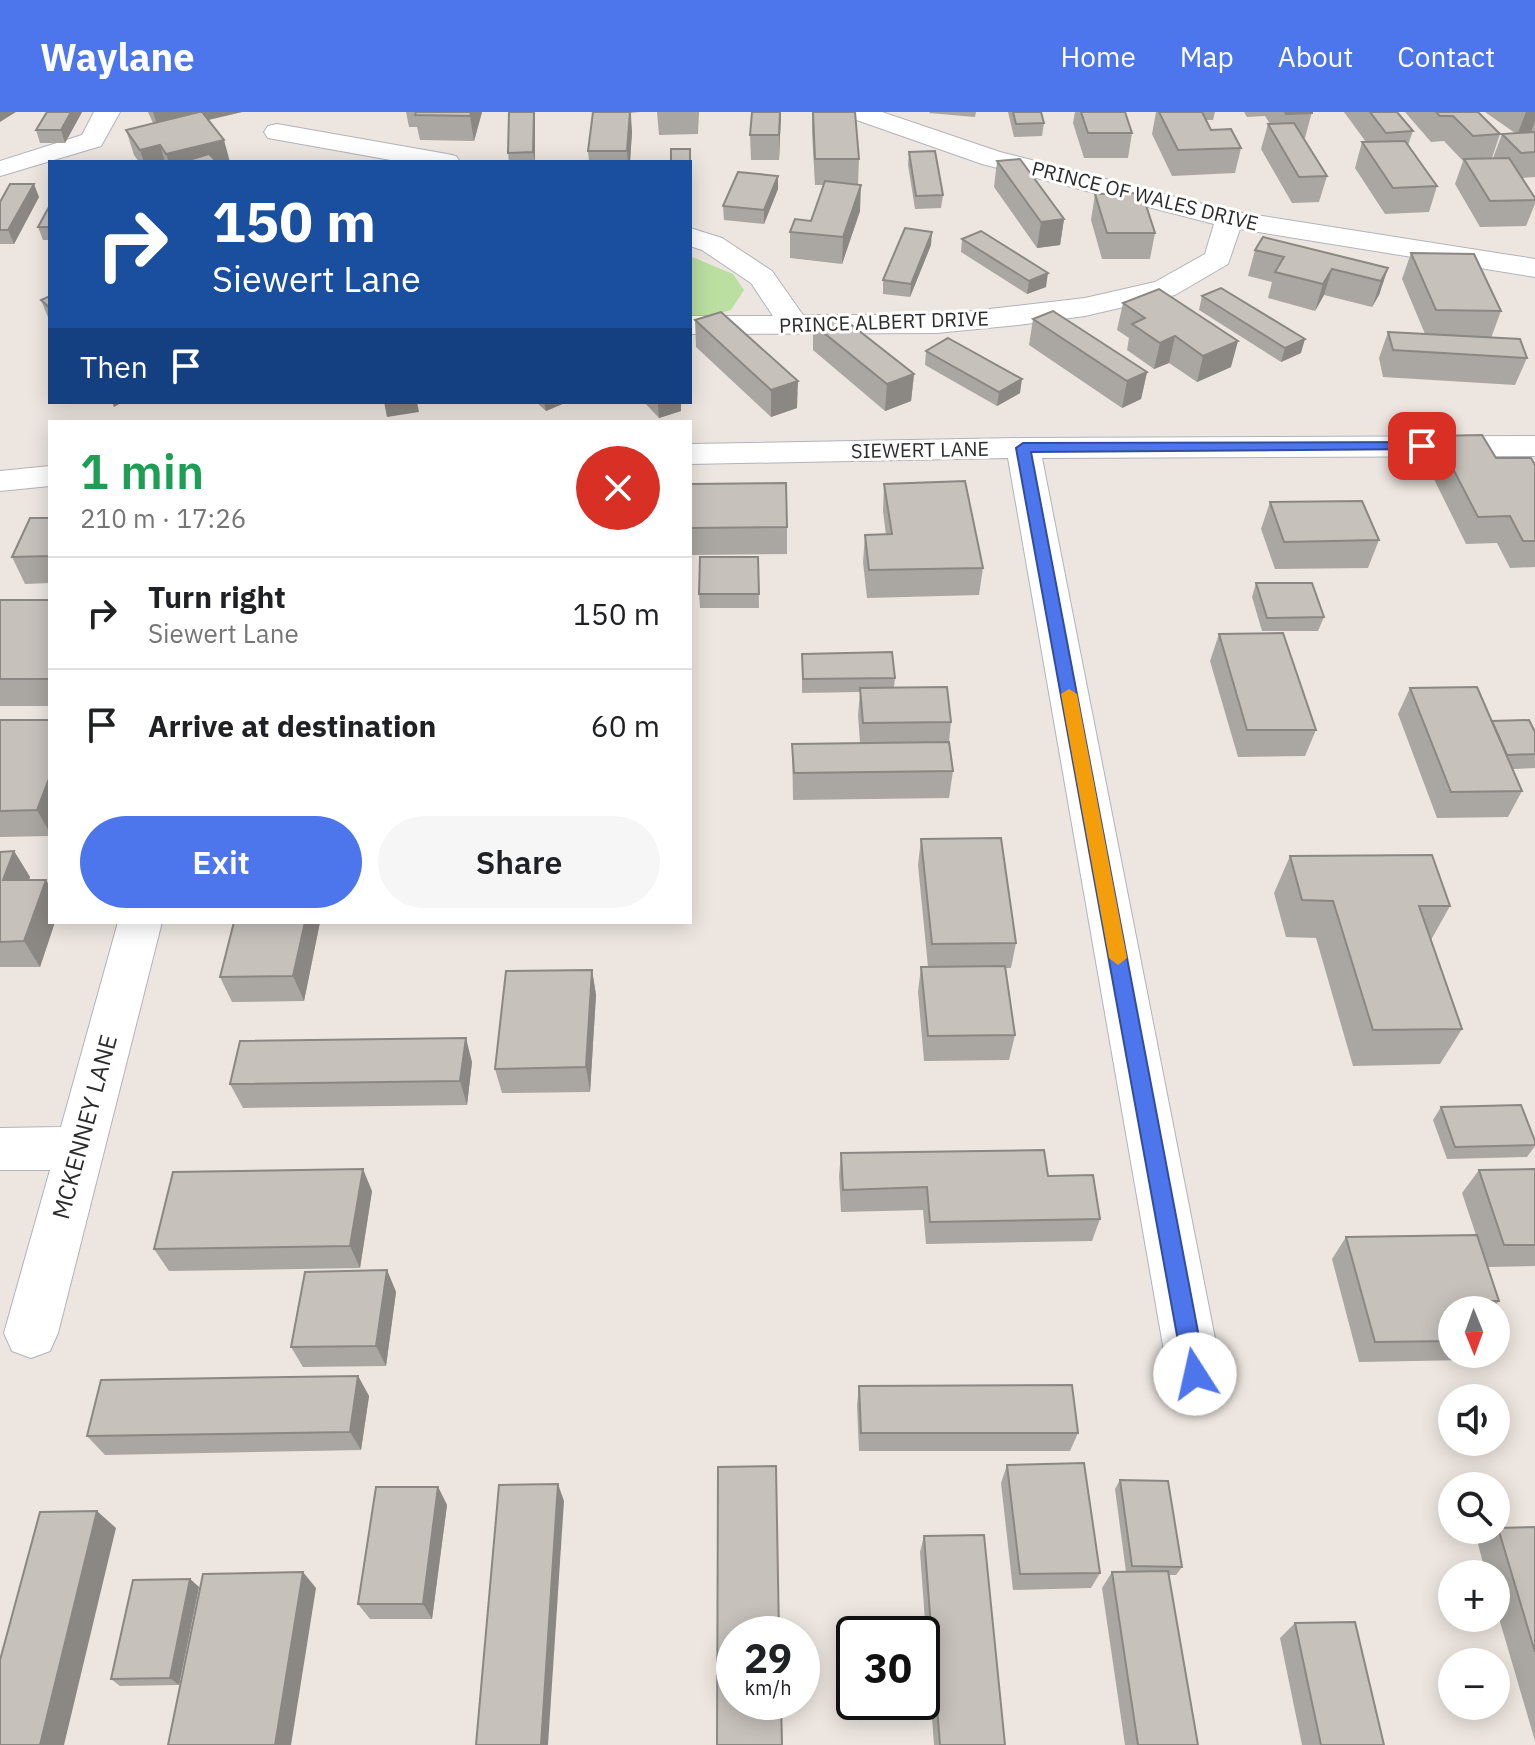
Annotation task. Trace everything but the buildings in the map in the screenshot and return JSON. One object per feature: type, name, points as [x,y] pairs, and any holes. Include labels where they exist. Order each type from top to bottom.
[{"type":"street","points":[[3,169],[92,140],[107,112]]},
{"type":"street","name":"PRINCE OF WALES DRIVE","points":[[857,112],[991,158],[1229,219],[1534,272]]},
{"type":"street","points":[[267,160],[280,122],[439,160]]},
{"type":"street","name":"PRINCE ALBERT DRIVE","points":[[692,325],[937,324],[1085,307],[1165,289],[1218,258],[1229,219]]},
{"type":"street","points":[[692,238],[712,244],[762,277],[795,326]]},
{"type":"street","name":"SIEWERT LANE","points":[[692,454],[1023,448],[1535,446]]},
{"type":"street","points":[[1023,448],[1195,1374]]},
{"type":"street","points":[[0,481],[48,476]]},
{"type":"street","name":"MCKENNEY LANE","points":[[31,1333],[139,924]]},
{"type":"street","points":[[0,1149],[80,1148]]},
{"type":"green space","points":[[692,257],[733,274],[744,290],[731,310],[692,317]]},
{"type":"slow traffic","points":[[1069,694],[1118,958]]},
{"type":"route","points":[[1195,1374],[1023,448],[1422,446]]}]
